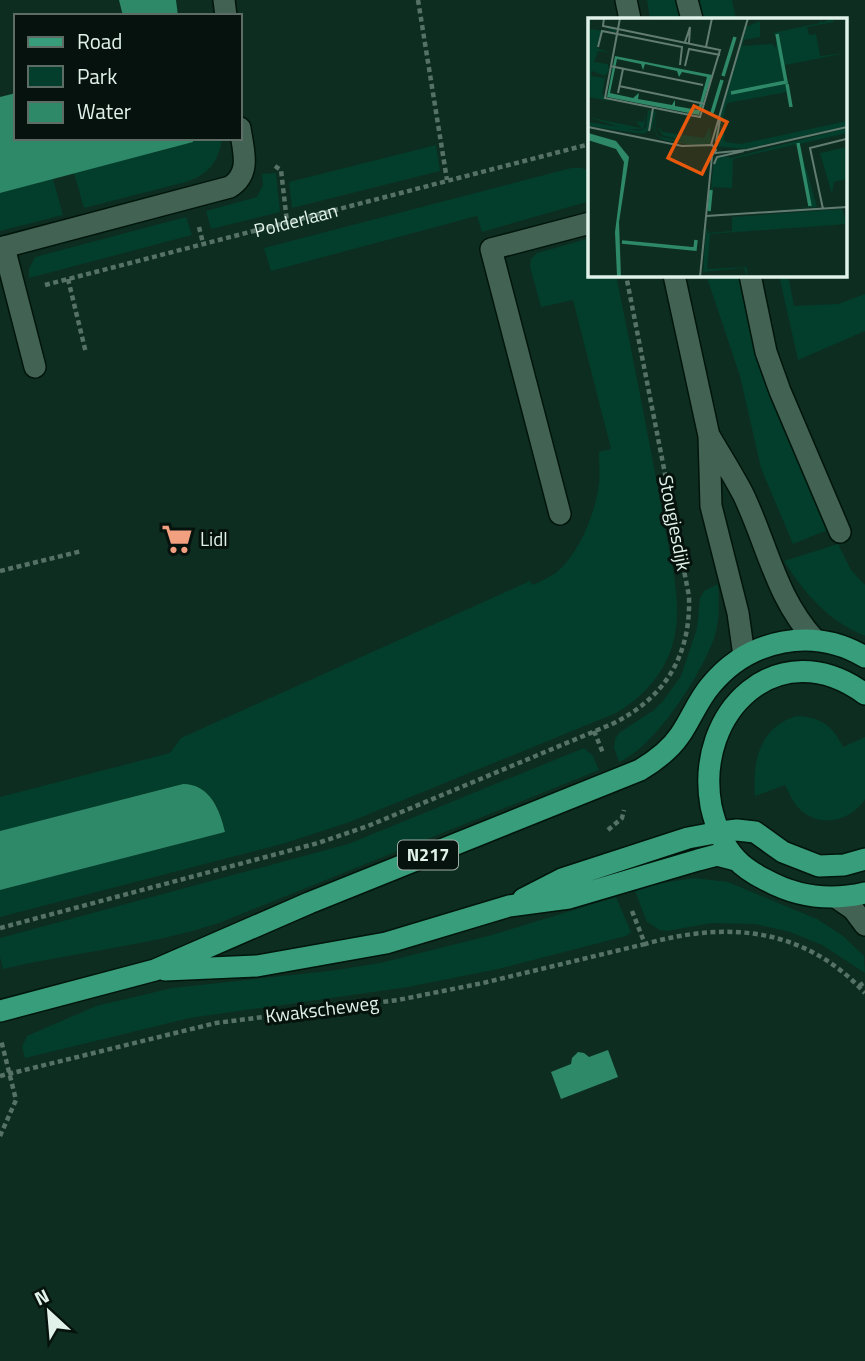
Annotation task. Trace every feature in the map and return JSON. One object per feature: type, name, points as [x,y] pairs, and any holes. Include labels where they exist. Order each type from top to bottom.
[{"type":"main road","name":"N217","points":[[0,1011],[155,970],[309,903],[640,770],[667,750],[688,723],[710,685],[744,656],[778,642],[816,640],[839,645],[865,657]]},
{"type":"main road","points":[[744,656],[747,692]]},
{"type":"main road","points":[[865,694],[843,680],[807,672],[781,675],[747,692],[720,726],[712,751],[709,786],[712,810],[720,832],[736,860],[755,874],[805,895],[836,898],[865,893]]},
{"type":"main road","name":"N217","points":[[509,906],[562,879],[688,838],[720,832],[755,832],[782,852],[818,866],[844,865],[865,859]]},
{"type":"main road","name":"N217","points":[[155,970],[221,969],[284,963],[386,943],[509,906],[569,898],[717,855],[736,860]]},
{"type":"street","points":[[626,0],[629,18]]},
{"type":"street","points":[[687,0],[692,18]]},
{"type":"street","points":[[34,367],[2,248],[230,187],[239,180],[244,168],[241,140]]},
{"type":"street","points":[[559,514],[491,249],[588,224]]},
{"type":"street","name":"Stougjesdijk","points":[[674,276],[709,436],[711,506],[738,613],[744,656]]},
{"type":"street","points":[[750,276],[760,330],[771,364],[840,532]]},
{"type":"street","name":"Stougjesdijk","points":[[709,436],[743,495],[783,596],[802,625],[816,640]]},
{"type":"street","points":[[836,898],[853,909],[865,925]]},
{"type":"path","points":[[418,0],[447,180]]},
{"type":"path","name":"Polderlaan","points":[[15,292],[588,145]]},
{"type":"path","name":"Stougjesdijk","points":[[0,928],[236,866],[368,826],[635,712],[659,691],[679,658],[689,596],[626,276]]},
{"type":"path","points":[[68,279],[86,353]]},
{"type":"path","points":[[0,571],[82,551]]},
{"type":"path","name":"Kwakscheweg","points":[[0,1076],[216,1023],[398,1000],[483,983],[645,944]]},
{"type":"path","points":[[865,982],[859,986],[865,993]]},
{"type":"path","points":[[0,1035],[16,1100],[0,1136]]},
{"type":"green space","points":[[647,0],[678,0],[683,18],[650,18]]},
{"type":"green space","points":[[699,0],[732,0],[736,18],[704,18]]},
{"type":"green space","points":[[222,140],[215,161],[200,176],[84,208],[74,173],[193,142]]},
{"type":"green space","points":[[436,145],[440,171],[292,208],[289,182]]},
{"type":"green space","points":[[571,168],[588,171],[588,202],[482,232],[477,216],[271,271],[264,248]]},
{"type":"green space","points":[[276,173],[280,212],[211,229],[206,211],[257,197],[263,185],[262,174]]},
{"type":"green space","points":[[53,179],[63,215],[0,231],[0,193]]},
{"type":"green space","points":[[186,217],[192,235],[29,278],[29,269],[35,257]]},
{"type":"green space","points":[[588,239],[588,276],[616,276],[676,592],[677,620],[672,646],[654,680],[637,698],[616,713],[347,823],[282,844],[0,917],[0,890],[225,832],[213,800],[201,790],[183,784],[0,831],[0,797],[170,753],[181,738],[530,581],[533,585],[554,574],[565,564],[585,532],[594,508],[599,484],[599,452],[611,449],[573,300],[541,307],[530,267],[531,259],[537,253]]},
{"type":"green space","points":[[706,276],[740,276],[751,330],[830,529],[793,544],[761,468],[740,376]]},
{"type":"green space","points":[[779,276],[788,276],[794,306],[838,304],[865,294],[865,331],[798,360]]},
{"type":"green space","points":[[838,544],[851,570],[865,585],[865,636],[840,623],[818,605],[784,561]]},
{"type":"green space","points":[[718,584],[719,611],[716,632],[699,671],[675,708],[647,742],[619,762],[614,748],[615,739],[619,733],[654,710],[681,676],[697,628],[700,598],[704,591]]},
{"type":"green space","points":[[797,716],[813,718],[825,724],[835,733],[843,747],[865,737],[865,799],[845,817],[819,820],[811,817],[792,800],[785,785],[755,796],[755,770],[761,747],[774,728]]},
{"type":"green space","points":[[584,748],[593,756],[599,770],[219,923],[139,943],[3,969],[0,938],[348,844]]},
{"type":"green space","points":[[694,878],[728,882],[817,919],[843,936],[864,956],[865,973],[822,945],[790,932],[755,924],[712,923],[667,931],[647,922],[635,891],[656,884]]},
{"type":"green space","points":[[616,897],[631,932],[626,936],[498,969],[408,987],[190,1018],[25,1058],[22,1047],[27,1036],[96,1006],[172,988],[380,963],[492,935]]},
{"type":"water","points":[[119,0],[176,0],[178,14],[122,14]]},
{"type":"water","points":[[14,94],[14,140],[193,142],[0,193],[0,97]]},
{"type":"water","points":[[183,784],[200,788],[207,793],[217,807],[225,832],[0,890],[0,831]]},
{"type":"water","points":[[608,1050],[618,1077],[561,1099],[551,1072],[571,1064],[572,1058],[578,1052],[589,1057]]},
{"type":"place","name":"Lidl","points":[[177,539]]}]
